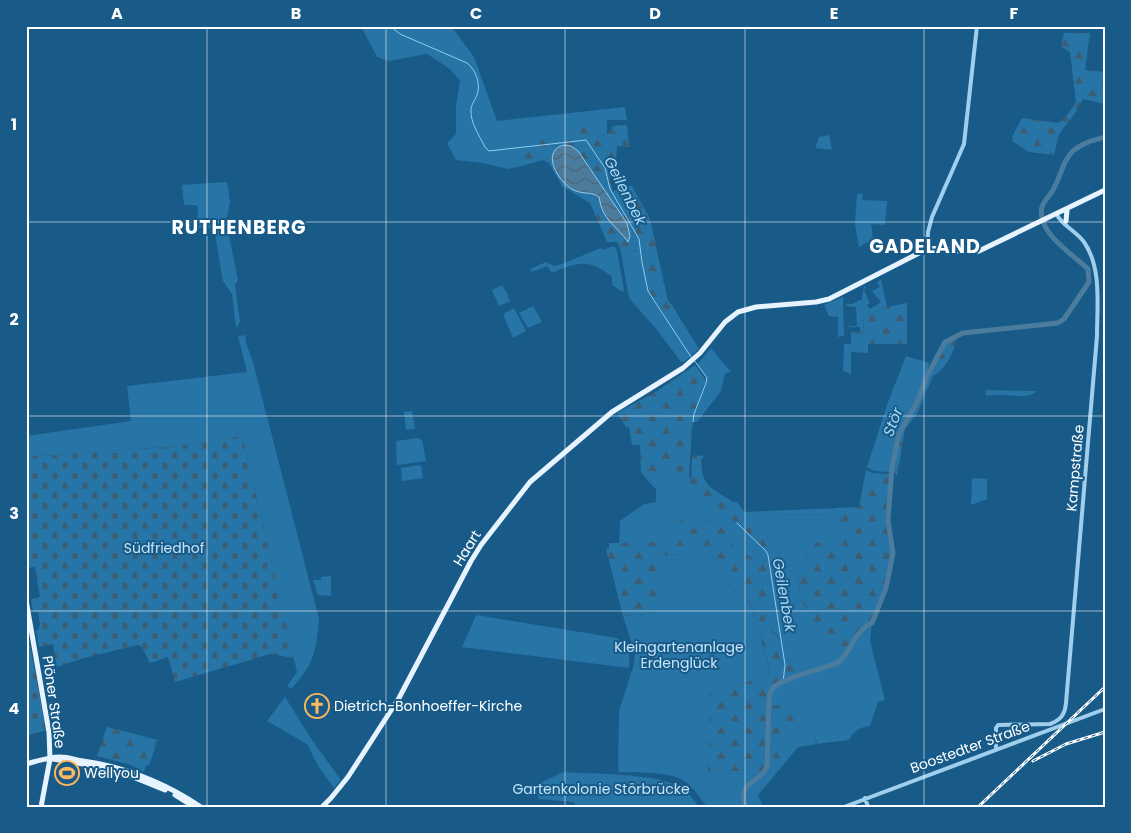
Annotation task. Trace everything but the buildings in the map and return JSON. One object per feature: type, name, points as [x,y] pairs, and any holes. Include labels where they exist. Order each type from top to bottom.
[{"type":"main road","points":[[927,249],[979,251],[1057,215],[1105,190]]},
{"type":"main road","points":[[1067,210],[1067,223]]},
{"type":"main road","name":"Haart","points":[[322,807],[344,783],[399,698],[470,561],[520,493],[534,478],[612,412],[670,377],[694,359],[719,328],[738,312],[756,307],[816,302],[829,299],[927,249]]},
{"type":"main road","name":"Plöner Straße","points":[[26,600],[47,717],[50,759],[42,807]]},
{"type":"main road","points":[[26,764],[62,757],[122,769],[165,786],[201,807]]},
{"type":"main road","points":[[50,759],[100,767],[123,773],[163,789],[194,807]]},
{"type":"street","points":[[927,249],[928,232],[932,217],[960,154],[965,138],[977,26]]},
{"type":"street","name":"Kampstraße","points":[[996,750],[996,728],[998,724],[1044,725],[1059,720],[1064,714],[1066,703],[1097,336],[1097,280],[1092,256],[1085,243],[1057,215]]},
{"type":"street","name":"Boostedter Straße","points":[[844,807],[1105,709]]},
{"type":"street","points":[[865,798],[868,807]]},
{"type":"green space","points":[[361,26],[451,26],[474,57],[497,121],[625,107],[627,120],[607,120],[607,135],[595,137],[593,122],[575,134],[520,144],[522,166],[508,169],[483,163],[456,160],[447,143],[456,134],[456,106],[460,81],[450,69],[427,54],[389,61],[377,57]]},
{"type":"green space","points":[[1064,33],[1090,33],[1085,70],[1105,72],[1105,104],[1083,99],[1076,112],[1059,134],[1054,155],[1029,152],[1012,141],[1022,118],[1058,123],[1068,114],[1076,102],[1070,52],[1061,47]]},
{"type":"green space","points":[[593,122],[596,137],[607,135],[613,126],[627,125],[629,147],[617,146],[616,162],[607,166],[613,192],[623,185],[632,186],[650,219],[668,301],[672,305],[665,315],[649,291],[640,250],[621,253],[617,242],[607,242],[590,203],[562,186],[549,163],[543,160],[522,166],[519,144],[575,134],[579,126]],"holes":[[[571,146],[578,151],[627,223],[630,236],[628,241],[606,216],[599,197]]]},
{"type":"green space","points":[[829,135],[832,150],[815,148],[819,137]]},
{"type":"green space","points":[[227,182],[230,202],[226,221],[238,280],[235,285],[240,322],[236,328],[232,294],[223,281],[214,228],[197,228],[198,207],[195,205],[184,205],[182,185]]},
{"type":"green space","points":[[857,194],[863,194],[862,200],[887,201],[885,225],[871,224],[873,239],[859,247],[855,224]]},
{"type":"green space","points":[[614,246],[617,250],[623,292],[612,285],[612,277],[590,264],[576,264],[552,273],[547,266],[532,272],[530,269],[546,262],[554,266],[559,265],[601,248],[602,250]]},
{"type":"green space","points":[[640,250],[649,291],[664,315],[672,305],[699,349],[684,362],[681,362],[657,330],[629,298],[621,253]]},
{"type":"green space","points":[[881,279],[887,307],[864,316],[863,332],[860,332],[860,327],[850,327],[850,329],[848,322],[850,326],[857,326],[856,307],[847,306],[846,304],[852,304],[862,299],[864,286],[866,287],[864,290],[870,303],[867,305],[870,309],[881,302],[872,291],[880,287],[877,283]]},
{"type":"green space","points":[[502,285],[509,294],[507,295],[510,301],[499,306],[492,290]]},
{"type":"green space","points":[[843,297],[844,336],[838,337],[838,317],[829,316],[824,305]]},
{"type":"green space","points":[[907,303],[907,344],[868,344],[868,353],[851,352],[851,332],[863,332],[864,316],[887,307]]},
{"type":"green space","points":[[533,306],[542,322],[528,328],[519,313]]},
{"type":"green space","points":[[514,308],[526,331],[513,338],[503,314]]},
{"type":"green space","points":[[245,335],[319,619],[317,641],[309,665],[291,689],[287,686],[297,672],[242,436],[179,446],[26,457],[26,436],[131,421],[127,386],[247,372],[238,336]]},
{"type":"green space","points":[[957,337],[949,360],[933,376],[917,414],[905,429],[897,476],[892,468],[899,434],[917,402],[927,376],[945,342]]},
{"type":"green space","points":[[844,344],[851,344],[851,374],[843,371]]},
{"type":"green space","points":[[711,348],[731,372],[725,373],[721,391],[697,422],[693,422],[707,378],[697,365]]},
{"type":"green space","points":[[906,356],[929,363],[927,376],[917,402],[899,434],[892,468],[889,472],[874,471],[867,467],[888,402]]},
{"type":"green space","points":[[695,365],[706,380],[693,415],[689,475],[676,478],[657,475],[649,482],[641,472],[640,445],[632,445],[629,427],[626,427],[617,413],[657,391]]},
{"type":"green space","points":[[985,390],[1036,392],[1024,396],[986,395]]},
{"type":"green space","points":[[412,411],[415,429],[406,430],[404,412]]},
{"type":"green space","name":"Südfriedhof","points":[[242,436],[294,658],[270,654],[175,682],[168,657],[150,663],[142,647],[138,645],[84,658],[57,667],[53,644],[39,647],[36,630],[38,630],[40,625],[38,612],[33,612],[31,599],[40,597],[35,567],[26,568],[26,457],[179,446]]},
{"type":"green space","points":[[418,438],[422,440],[426,461],[397,465],[396,441]]},
{"type":"green space","points":[[692,455],[704,456],[701,460],[703,476],[709,486],[733,502],[737,502],[745,512],[859,507],[866,470],[873,473],[889,474],[888,520],[893,553],[886,588],[872,623],[867,625],[847,650],[820,644],[810,626],[811,614],[797,595],[800,588],[797,573],[808,556],[809,549],[820,542],[833,542],[840,528],[841,515],[762,514],[754,517],[758,529],[768,537],[766,551],[737,523],[691,485]]},
{"type":"green space","points":[[421,465],[423,478],[402,481],[401,468]]},
{"type":"green space","points":[[657,475],[676,478],[689,475],[692,485],[737,523],[765,550],[768,537],[758,529],[753,517],[762,514],[841,515],[840,528],[833,542],[808,556],[797,573],[800,588],[797,595],[811,614],[847,650],[867,625],[872,623],[870,641],[885,700],[878,702],[870,726],[858,730],[849,740],[817,744],[815,734],[786,755],[772,719],[770,700],[776,686],[801,675],[782,641],[766,623],[767,603],[773,588],[769,561],[753,563],[751,557],[736,550],[730,542],[729,531],[722,514],[677,542],[619,544],[620,521],[644,504],[656,502],[656,489],[649,482]]},
{"type":"green space","points":[[972,478],[987,479],[987,499],[971,505]]},
{"type":"green space","points":[[717,512],[722,514],[729,531],[730,542],[736,550],[751,557],[753,563],[769,561],[773,589],[767,603],[766,623],[791,649],[795,658],[795,667],[802,675],[778,684],[771,692],[769,698],[769,706],[786,705],[799,727],[783,749],[786,754],[799,737],[815,734],[817,744],[798,747],[758,795],[761,802],[757,804],[743,798],[743,794],[746,788],[759,776],[708,772],[710,686],[731,687],[770,676],[768,662],[751,605],[727,583],[716,565],[708,545],[682,554],[656,556],[657,613],[623,616],[606,549],[609,549],[609,543],[676,542],[679,520],[709,523]]},
{"type":"green space","name":"Kleingartenanlage Erdenglück","points":[[708,545],[716,565],[727,583],[751,605],[770,676],[731,687],[710,710],[709,772],[760,776],[744,788],[743,798],[757,804],[761,802],[763,807],[707,807],[687,783],[677,777],[643,772],[619,772],[618,768],[619,711],[634,664],[635,653],[623,616],[657,613],[655,556],[682,554]]},
{"type":"green space","points":[[331,576],[331,596],[318,595],[313,580],[321,580],[321,577]]},
{"type":"green space","points":[[476,615],[617,638],[627,647],[629,668],[462,647]]},
{"type":"green space","points":[[26,624],[46,730],[26,736]]},
{"type":"green space","points":[[285,697],[312,740],[341,780],[334,788],[320,769],[307,744],[267,721]]},
{"type":"green space","points":[[107,727],[158,740],[149,765],[146,765],[144,772],[131,765],[97,756]]},
{"type":"green space","name":"Gartenkolonie Störbrücke","points":[[563,772],[638,776],[667,782],[684,790],[699,807],[576,807],[574,802],[539,799],[534,786]]},
{"type":"water","points":[[565,145],[571,146],[578,151],[627,223],[630,236],[628,242],[606,217],[599,197],[570,188],[558,176],[552,160],[553,154],[557,148]]},
{"type":"waterway","name":"Geilenbek","points":[[390,26],[400,34],[467,63],[473,69],[477,78],[478,91],[472,104],[471,115],[476,129],[489,151],[586,140],[605,168],[610,189],[639,239],[648,291],[691,357]]},
{"type":"waterway","name":"Stör","points":[[745,807],[744,791],[746,787],[758,778],[767,767],[769,699],[772,689],[784,681],[837,663],[845,655],[861,631],[872,623],[886,588],[893,553],[888,520],[892,468],[899,434],[917,402],[927,376],[945,342],[963,333],[1058,323],[1064,319],[1089,282],[1088,269],[1048,232],[1042,219],[1041,210],[1044,202],[1053,191],[1064,163],[1070,155],[1084,144],[1105,137]]},
{"type":"waterway","name":"Geilenbek","points":[[693,422],[707,378],[694,360]]},
{"type":"waterway","name":"Geilenbek","points":[[737,523],[768,555],[785,665],[783,682]]},
{"type":"railway","points":[[978,807],[1105,687]]},
{"type":"railway","points":[[1033,761],[1066,744],[1105,732]]},
{"type":"place","name":"Dietrich-Bonhoeffer-Kirche","points":[[317,706]]},
{"type":"place","name":"Wellyou","points":[[67,773]]},
{"type":"district","name":"RUTHENBERG","points":[[239,227]]},
{"type":"district","name":"GADELAND","points":[[925,246]]}]
